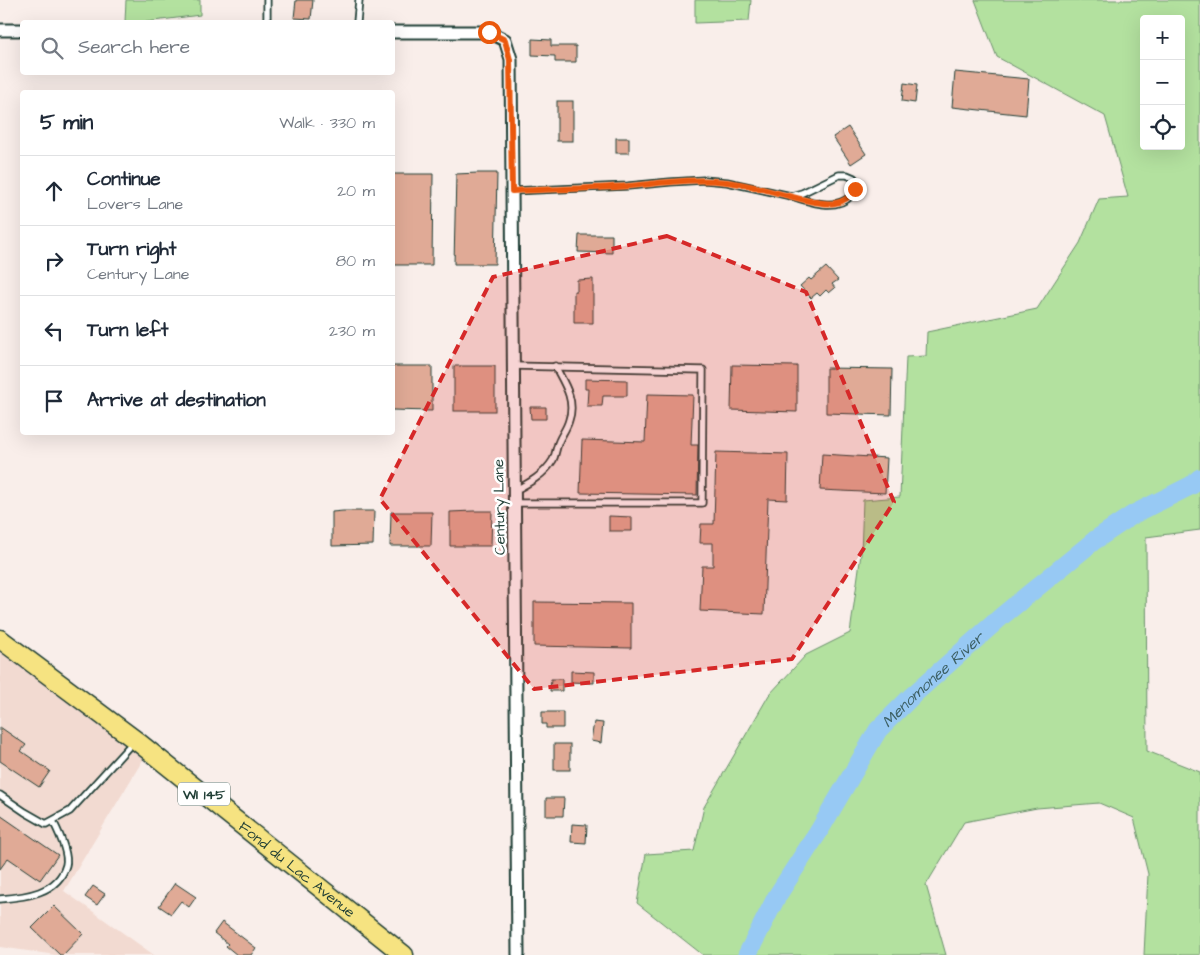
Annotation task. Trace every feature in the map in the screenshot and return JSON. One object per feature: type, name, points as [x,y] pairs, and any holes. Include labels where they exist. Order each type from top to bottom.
[{"type":"main road","name":"Fond du Lac Avenue","points":[[0,639],[135,740],[395,950]]},
{"type":"street","points":[[0,30],[20,30]]},
{"type":"street","name":"Century Lane","points":[[395,32],[489,32],[505,40],[510,60],[518,955]]},
{"type":"lane","points":[[266,20],[268,0]]},
{"type":"lane","points":[[357,20],[359,0]]},
{"type":"lane","points":[[512,191],[628,186],[704,180],[736,183],[790,196],[825,204],[840,203],[852,194],[855,189],[855,182],[854,178],[847,175],[839,175],[802,193],[790,196]]},
{"type":"lane","points":[[513,366],[703,370],[702,503],[514,497]]},
{"type":"lane","points":[[514,497],[538,477],[554,458],[558,443],[569,421],[571,408],[569,392],[555,366]]},
{"type":"lane","points":[[0,795],[46,824],[70,811],[135,740]]},
{"type":"lane","points":[[0,899],[25,897],[46,890],[59,877],[66,865],[66,857],[59,833],[53,821]]},
{"type":"highlighted area","points":[[667,236],[806,292],[894,502],[792,659],[534,689],[380,499],[493,277]]},
{"type":"shaded area","points":[[0,647],[67,695],[144,758],[64,891],[154,955],[56,955],[0,947]]},
{"type":"green space","points":[[126,0],[200,0],[200,15],[161,20],[125,20]]},
{"type":"green space","points":[[695,0],[751,0],[749,21],[695,23]]},
{"type":"green space","points":[[975,0],[1200,0],[1200,530],[1146,537],[1147,751],[1200,772],[1200,955],[1144,955],[1148,874],[1134,818],[1099,803],[1037,808],[964,822],[926,885],[946,955],[703,955],[637,903],[646,854],[694,851],[704,807],[769,695],[806,655],[850,633],[861,554],[863,500],[900,497],[906,357],[926,356],[927,332],[1037,309],[1080,243],[1099,199],[1128,197],[1105,116],[997,57]]},
{"type":"building","points":[[296,0],[313,0],[311,19],[294,18]]},
{"type":"building","points":[[532,39],[551,40],[551,46],[576,46],[576,62],[555,62],[555,56],[532,55]]},
{"type":"building","points":[[955,72],[1029,79],[1026,115],[952,107]]},
{"type":"building","points":[[904,83],[917,85],[915,103],[902,101]]},
{"type":"building","points":[[557,101],[573,101],[573,141],[557,141]]},
{"type":"building","points":[[848,127],[866,154],[851,164],[833,137]]},
{"type":"building","points":[[616,138],[629,138],[629,153],[616,153]]},
{"type":"building","points":[[497,173],[495,264],[454,264],[456,174]]},
{"type":"building","points":[[395,174],[433,174],[432,265],[395,265]]},
{"type":"building","points":[[579,235],[612,235],[612,253],[578,252]]},
{"type":"building","points":[[826,267],[838,280],[832,284],[835,288],[829,293],[826,290],[820,296],[817,293],[811,298],[800,286],[809,278],[811,280]]},
{"type":"building","points":[[593,279],[593,323],[574,323],[574,291],[577,291],[577,280]]},
{"type":"building","points":[[732,365],[797,366],[797,412],[731,410]]},
{"type":"building","points":[[395,366],[432,366],[432,411],[395,410]]},
{"type":"building","points":[[454,366],[495,366],[495,411],[454,411]]},
{"type":"building","points":[[826,368],[892,369],[891,415],[826,413]]},
{"type":"building","points":[[585,379],[627,380],[627,396],[603,396],[602,406],[587,406],[588,389],[585,389]]},
{"type":"building","points":[[647,394],[693,395],[691,445],[698,445],[697,495],[580,493],[582,440],[645,442]]},
{"type":"building","points":[[530,407],[546,407],[546,419],[531,419]]},
{"type":"building","points":[[716,452],[788,454],[787,500],[768,499],[764,614],[700,611],[702,566],[713,566],[713,543],[700,543],[701,524],[714,524]]},
{"type":"building","points":[[822,454],[887,458],[885,493],[820,490]]},
{"type":"building","points":[[374,511],[373,545],[332,546],[332,512]]},
{"type":"building","points":[[492,511],[491,546],[450,546],[450,512]]},
{"type":"building","points":[[391,512],[432,512],[431,546],[390,546]]},
{"type":"building","points":[[609,516],[632,517],[632,531],[609,531]]},
{"type":"building","points":[[534,602],[631,603],[631,648],[534,646]]},
{"type":"building","points":[[571,671],[594,672],[594,683],[571,682]]},
{"type":"building","points":[[551,679],[562,679],[562,691],[550,691]]},
{"type":"building","points":[[542,712],[563,712],[563,728],[546,728],[546,724],[542,724]]},
{"type":"building","points":[[594,722],[603,723],[601,743],[591,741]]},
{"type":"building","points":[[0,727],[26,745],[21,751],[50,771],[39,787],[0,761]]},
{"type":"building","points":[[554,744],[570,744],[570,770],[554,770]]},
{"type":"building","points":[[546,798],[564,798],[563,816],[546,816]]},
{"type":"building","points":[[0,815],[58,855],[40,880],[8,858],[0,869]]},
{"type":"building","points":[[572,824],[587,825],[586,843],[571,842]]},
{"type":"building","points":[[175,883],[196,897],[189,907],[181,901],[171,914],[159,906]]},
{"type":"building","points":[[93,886],[105,894],[97,905],[85,897]]},
{"type":"building","points":[[54,906],[83,934],[63,955],[60,955],[32,928]]},
{"type":"building","points":[[222,922],[256,948],[251,955],[237,955],[226,946],[228,944],[214,933]]},
{"type":"waterway","name":"Menomonee River","points":[[747,955],[777,896],[819,831],[878,730],[912,696],[1002,616],[1095,540],[1134,514],[1192,485],[1200,478]]},
{"type":"route","points":[[489,32],[505,40],[510,60],[512,191],[628,186],[704,180],[752,186],[825,204],[840,203],[852,194],[855,189]]}]
